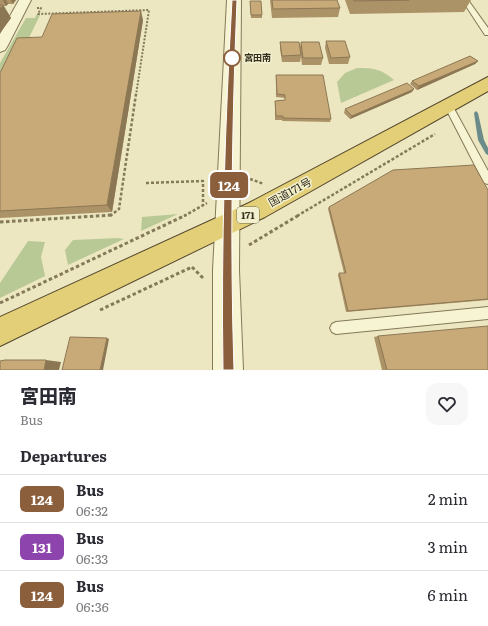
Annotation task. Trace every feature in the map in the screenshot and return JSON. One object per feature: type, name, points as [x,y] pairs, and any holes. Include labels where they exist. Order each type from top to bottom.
[{"type":"highway","name":"国道171号","points":[[0,332],[228,225],[452,113],[488,83]]},
{"type":"street","points":[[228,370],[226,270],[234,0]]},
{"type":"street","points":[[0,47],[17,8]]},
{"type":"lane","points":[[465,0],[488,33]]},
{"type":"lane","points":[[452,113],[488,180]]},
{"type":"lane","points":[[336,328],[488,313]]},
{"type":"path","points":[[0,222],[112,216],[119,209],[149,10],[42,14]]},
{"type":"path","points":[[260,237],[452,113]]},
{"type":"path","points":[[247,176],[258,183],[269,183]]},
{"type":"path","points":[[0,303],[202,207],[203,180],[146,183]]},
{"type":"path","points":[[192,267],[199,272],[206,284]]},
{"type":"green space","points":[[36,15],[40,15],[26,44],[0,73],[0,63],[26,18],[35,18]]},
{"type":"green space","points":[[357,68],[377,70],[385,73],[394,80],[341,103],[337,82],[345,73]]},
{"type":"green space","points":[[178,214],[141,231],[142,217]]},
{"type":"green space","points":[[124,239],[68,265],[65,250],[73,240]]},
{"type":"green space","points":[[28,241],[45,242],[41,257],[45,276],[0,298],[0,283]]},
{"type":"building","points":[[272,0],[337,0],[340,8],[273,9]]},
{"type":"building","points":[[354,0],[409,0],[354,1]]},
{"type":"building","points":[[250,1],[261,1],[262,15],[251,15]]},
{"type":"building","points":[[141,11],[107,205],[0,211],[0,73],[17,38],[42,37],[52,14]]},
{"type":"building","points":[[326,41],[345,41],[350,57],[331,58]]},
{"type":"building","points":[[280,42],[299,42],[301,55],[282,56]]},
{"type":"building","points":[[301,42],[319,42],[323,58],[303,58]]},
{"type":"building","points":[[470,56],[478,61],[419,86],[412,81]]},
{"type":"building","points":[[276,75],[323,75],[331,119],[283,118],[283,116],[276,116],[275,101],[285,100],[285,95],[277,94]]},
{"type":"building","points":[[407,83],[414,89],[352,116],[345,109]]},
{"type":"building","points":[[474,165],[488,190],[488,299],[348,311],[339,273],[346,273],[329,207],[393,170]]},
{"type":"building","points":[[488,326],[488,370],[387,370],[378,336]]},
{"type":"building","points":[[70,337],[107,338],[100,370],[62,370]]},
{"type":"building","points":[[46,360],[44,370],[0,370],[0,361]]},
{"type":"waterway","points":[[476,113],[481,140],[488,153]]},
{"type":"bus line","name":"124","points":[[228,370],[226,270],[231,69],[235,9],[234,0]]},
{"type":"place","name":"宮田南","points":[[232,58]]}]
